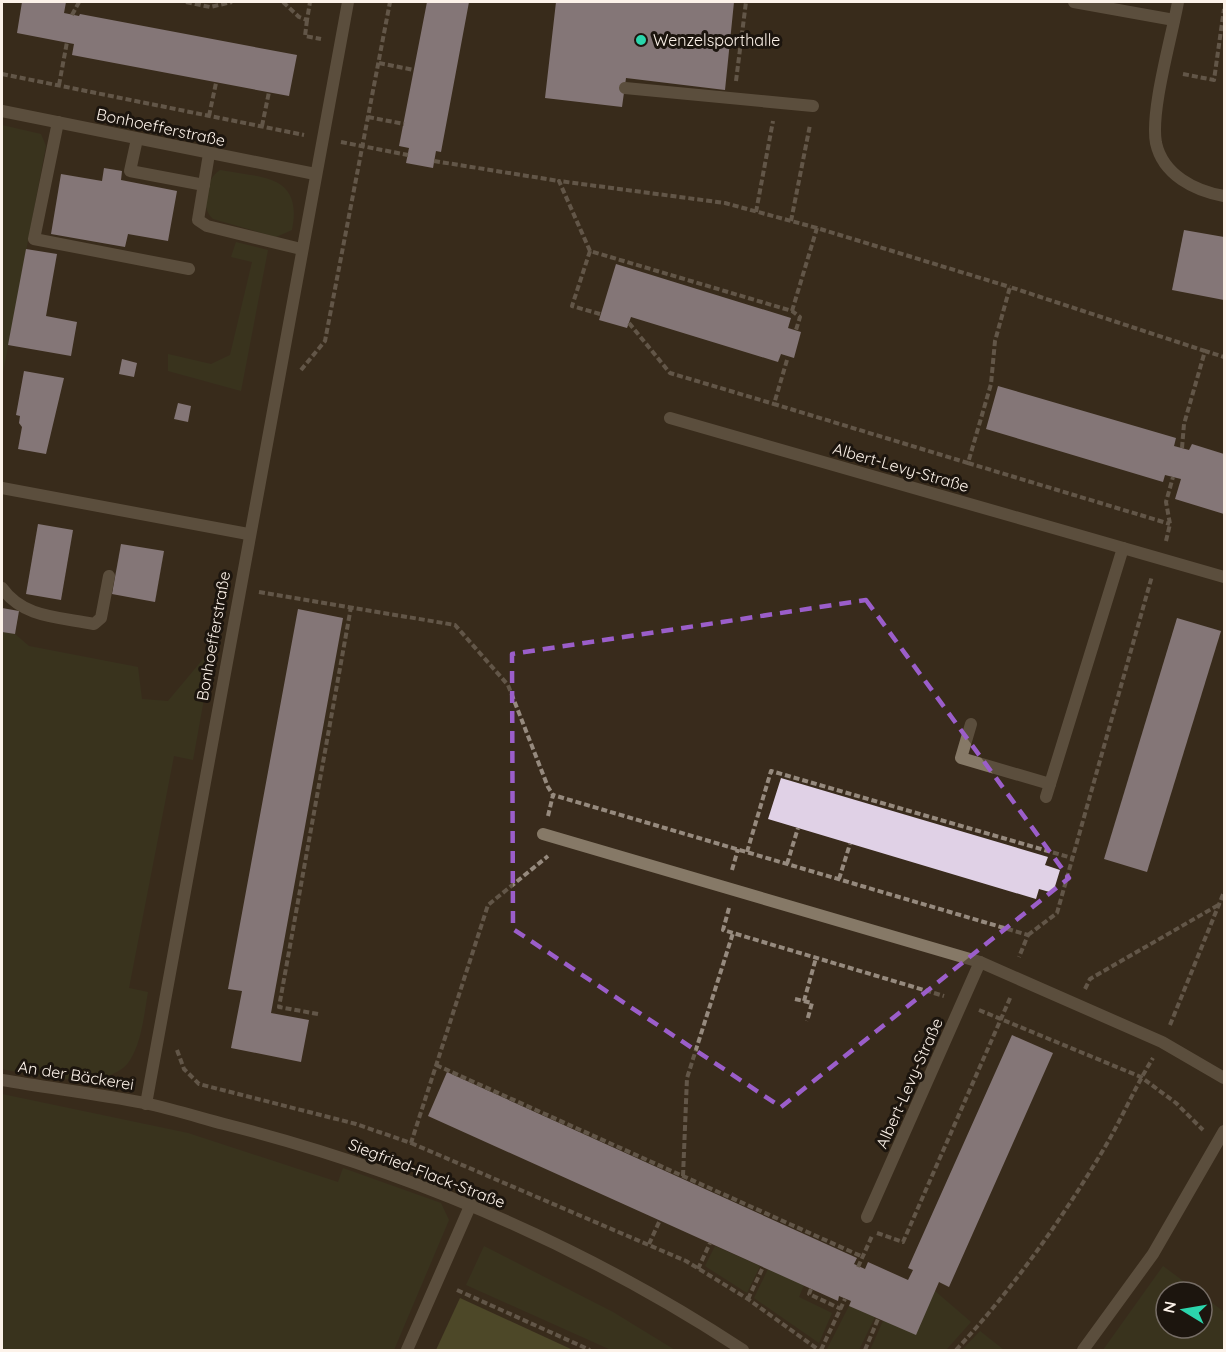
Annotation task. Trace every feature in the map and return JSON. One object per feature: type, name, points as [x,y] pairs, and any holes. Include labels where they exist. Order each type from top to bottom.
[{"type":"street","name":"Bonhoefferstraße","points":[[146,1104],[248,534],[348,2]]},
{"type":"street","points":[[1074,2],[1174,20]]},
{"type":"street","points":[[1178,2],[1155,119],[1156,144],[1174,176],[1204,192],[1224,196]]},
{"type":"street","points":[[625,88],[813,106]]},
{"type":"street","name":"Bonhoefferstraße","points":[[2,111],[315,174]]},
{"type":"street","points":[[57,122],[34,239],[189,268]]},
{"type":"street","points":[[137,139],[130,171],[204,185]]},
{"type":"street","points":[[209,154],[198,220],[207,226],[301,249]]},
{"type":"street","name":"Albert-Levy-Straße","points":[[670,418],[1224,578]]},
{"type":"street","points":[[2,488],[248,534]]},
{"type":"street","points":[[1046,797],[1123,548]]},
{"type":"street","points":[[2,588],[20,608],[32,613],[94,624],[101,618],[110,576]]},
{"type":"street","points":[[972,724],[961,758],[1050,784]]},
{"type":"street","points":[[543,834],[980,962],[1162,1042],[1224,1078]]},
{"type":"street","name":"Albert-Levy-Straße","points":[[867,1217],[980,962]]},
{"type":"street","name":"An der Bäckerei","points":[[2,1080],[146,1104]]},
{"type":"street","name":"Siegfried-Flack-Straße","points":[[146,1104],[348,1159],[471,1204],[642,1290],[743,1350]]},
{"type":"street","points":[[1083,1350],[1153,1254],[1224,1131]]},
{"type":"street","points":[[407,1350],[471,1204]]},
{"type":"path","points":[[72,15],[79,2]]},
{"type":"path","points":[[186,2],[210,7],[232,2]]},
{"type":"path","points":[[283,2],[298,17],[307,20],[310,2]]},
{"type":"path","points":[[299,382],[301,370],[325,340],[390,2]]},
{"type":"path","points":[[734,99],[746,2]]},
{"type":"path","points":[[1165,70],[1214,80],[1224,9]]},
{"type":"path","points":[[59,85],[67,42]]},
{"type":"path","points":[[379,63],[414,70]]},
{"type":"path","points":[[2,74],[408,155]]},
{"type":"path","points":[[209,116],[216,82]]},
{"type":"path","points":[[262,126],[269,92]]},
{"type":"path","points":[[756,212],[777,103]]},
{"type":"path","points":[[791,221],[813,106]]},
{"type":"path","points":[[368,117],[404,124]]},
{"type":"path","points":[[434,161],[559,181],[725,203],[817,228],[1010,287],[1224,357]]},
{"type":"path","points":[[559,181],[590,251],[572,306],[600,314]]},
{"type":"path","points":[[792,311],[817,228]]},
{"type":"path","points":[[590,251],[792,311],[800,317],[796,330]]},
{"type":"path","points":[[968,463],[991,384],[995,340],[1010,287]]},
{"type":"path","points":[[629,323],[670,373],[1170,522],[1166,502],[1173,477]]},
{"type":"path","points":[[1182,448],[1184,424],[1205,351]]},
{"type":"path","points":[[774,404],[787,360]]},
{"type":"path","points":[[858,1267],[874,1232],[903,1242],[1000,1019],[1028,935],[1057,913],[1158,558]]},
{"type":"path","points":[[256,603],[260,580]]},
{"type":"path","points":[[258,591],[455,626],[508,685],[548,787],[554,795],[1028,935]]},
{"type":"path","points":[[318,1014],[279,1007],[351,607]]},
{"type":"path","points":[[747,852],[771,771],[1072,858]]},
{"type":"path","points":[[543,834],[554,795]]},
{"type":"path","points":[[787,864],[798,828]]},
{"type":"path","points":[[411,1143],[488,905],[567,841]]},
{"type":"path","points":[[839,879],[850,844]]},
{"type":"path","points":[[734,890],[723,930],[962,1002],[1141,1077],[1176,1103],[1217,1144]]},
{"type":"path","points":[[956,1350],[992,1312],[1052,1230],[1105,1146],[1162,1042],[1186,991],[1224,892]]},
{"type":"path","points":[[1077,1005],[1090,979],[1221,904]]},
{"type":"path","points":[[683,1176],[687,1078],[733,933]]},
{"type":"path","points":[[804,1001],[816,958]]},
{"type":"path","points":[[795,999],[812,1003],[807,1021]]},
{"type":"path","points":[[177,1041],[177,1052],[184,1069],[200,1084],[356,1124],[411,1143],[649,1244],[698,1269],[748,1299],[820,1350],[845,1299]]},
{"type":"path","points":[[436,1065],[863,1257]]},
{"type":"path","points":[[649,1244],[660,1220]]},
{"type":"path","points":[[698,1269],[710,1243]]},
{"type":"path","points":[[748,1299],[763,1267]]},
{"type":"path","points":[[811,1289],[808,1294],[841,1308]]},
{"type":"path","points":[[457,1290],[590,1350]]},
{"type":"path","points":[[865,1350],[879,1319]]},
{"type":"highlighted area","points":[[866,600],[1069,878],[781,1107],[513,929],[512,654]]},
{"type":"green space","points":[[2,125],[41,134],[46,146],[2,378]]},
{"type":"green space","points":[[220,170],[264,178],[276,182],[285,189],[291,198],[294,212],[292,230],[276,237],[213,219],[206,207],[206,193],[211,180]]},
{"type":"green space","points":[[236,242],[268,250],[241,391],[168,371],[168,354],[211,364],[230,355],[252,262],[231,257]]},
{"type":"green space","points":[[2,632],[15,634],[29,646],[138,667],[142,699],[168,701],[204,658],[211,660],[193,760],[174,756],[129,988],[148,992],[140,1036],[130,1060],[120,1070],[106,1076],[70,1079],[2,1069]]},
{"type":"green space","points":[[2,1094],[188,1133],[338,1182],[343,1168],[441,1203],[449,1220],[394,1350],[2,1350]]},
{"type":"green space","points":[[484,1246],[613,1312],[675,1350],[611,1350],[466,1285]]},
{"type":"green space","points":[[715,1246],[760,1266],[747,1293],[705,1266]]},
{"type":"green space","points":[[1163,1266],[1182,1280],[1154,1280],[1154,1340],[1214,1340],[1214,1304],[1224,1312],[1224,1350],[1103,1350]]},
{"type":"green space","points":[[768,1269],[804,1285],[799,1297],[832,1313],[819,1343],[754,1298]]},
{"type":"green space","points":[[935,1291],[971,1322],[946,1350],[870,1350],[883,1321]]},
{"type":"green space","points":[[460,1298],[573,1350],[436,1350]]},
{"type":"green space","points":[[849,1306],[875,1317],[859,1350],[827,1349]]},
{"type":"green space","points":[[980,1331],[1004,1350],[962,1350]]},
{"type":"building","points":[[22,2],[66,2],[64,13],[79,16],[80,14],[297,55],[289,96],[72,55],[74,44],[17,33]]},
{"type":"building","points":[[427,2],[469,2],[441,152],[436,151],[433,168],[406,163],[409,148],[399,146]]},
{"type":"building","name":"Wenzelsporthalle","points":[[556,2],[734,2],[725,90],[626,78],[622,107],[545,98]]},
{"type":"building","points":[[104,168],[122,171],[121,180],[177,191],[168,241],[128,234],[125,247],[51,234],[61,174],[102,181]]},
{"type":"building","points":[[1184,230],[1224,237],[1224,300],[1172,290]]},
{"type":"building","points":[[26,249],[57,254],[46,316],[77,322],[71,356],[8,345]]},
{"type":"building","points":[[616,264],[791,318],[788,328],[801,332],[794,358],[781,354],[778,362],[631,317],[627,328],[599,320]]},
{"type":"building","points":[[122,359],[137,363],[134,377],[119,374]]},
{"type":"building","points":[[24,371],[64,378],[46,454],[18,449],[22,427],[19,423],[20,416],[16,415]]},
{"type":"building","points":[[998,386],[1176,438],[1174,446],[1189,450],[1192,444],[1224,454],[1224,514],[1175,499],[1181,479],[1165,475],[1163,482],[986,429]]},
{"type":"building","points":[[178,403],[191,406],[188,422],[174,419]]},
{"type":"building","points":[[38,524],[73,530],[61,600],[26,594]]},
{"type":"building","points":[[121,544],[164,551],[155,602],[112,594]]},
{"type":"building","points":[[2,608],[19,611],[15,634],[2,632]]},
{"type":"building","points":[[298,609],[343,618],[271,1013],[309,1020],[301,1062],[231,1048],[242,991],[228,989]]},
{"type":"building","points":[[1177,618],[1221,631],[1147,872],[1104,859]]},
{"type":"building","points":[[781,778],[1048,857],[1045,865],[1060,870],[1053,893],[1039,889],[1036,899],[768,819]]},
{"type":"building","points":[[1012,1035],[1053,1053],[949,1287],[939,1282],[916,1335],[849,1306],[851,1301],[839,1296],[838,1301],[428,1116],[447,1072],[857,1258],[854,1264],[865,1269],[868,1262],[908,1280],[913,1270],[908,1268]]},
{"type":"place","name":"Wenzelsporthalle","points":[[641,40]]}]
